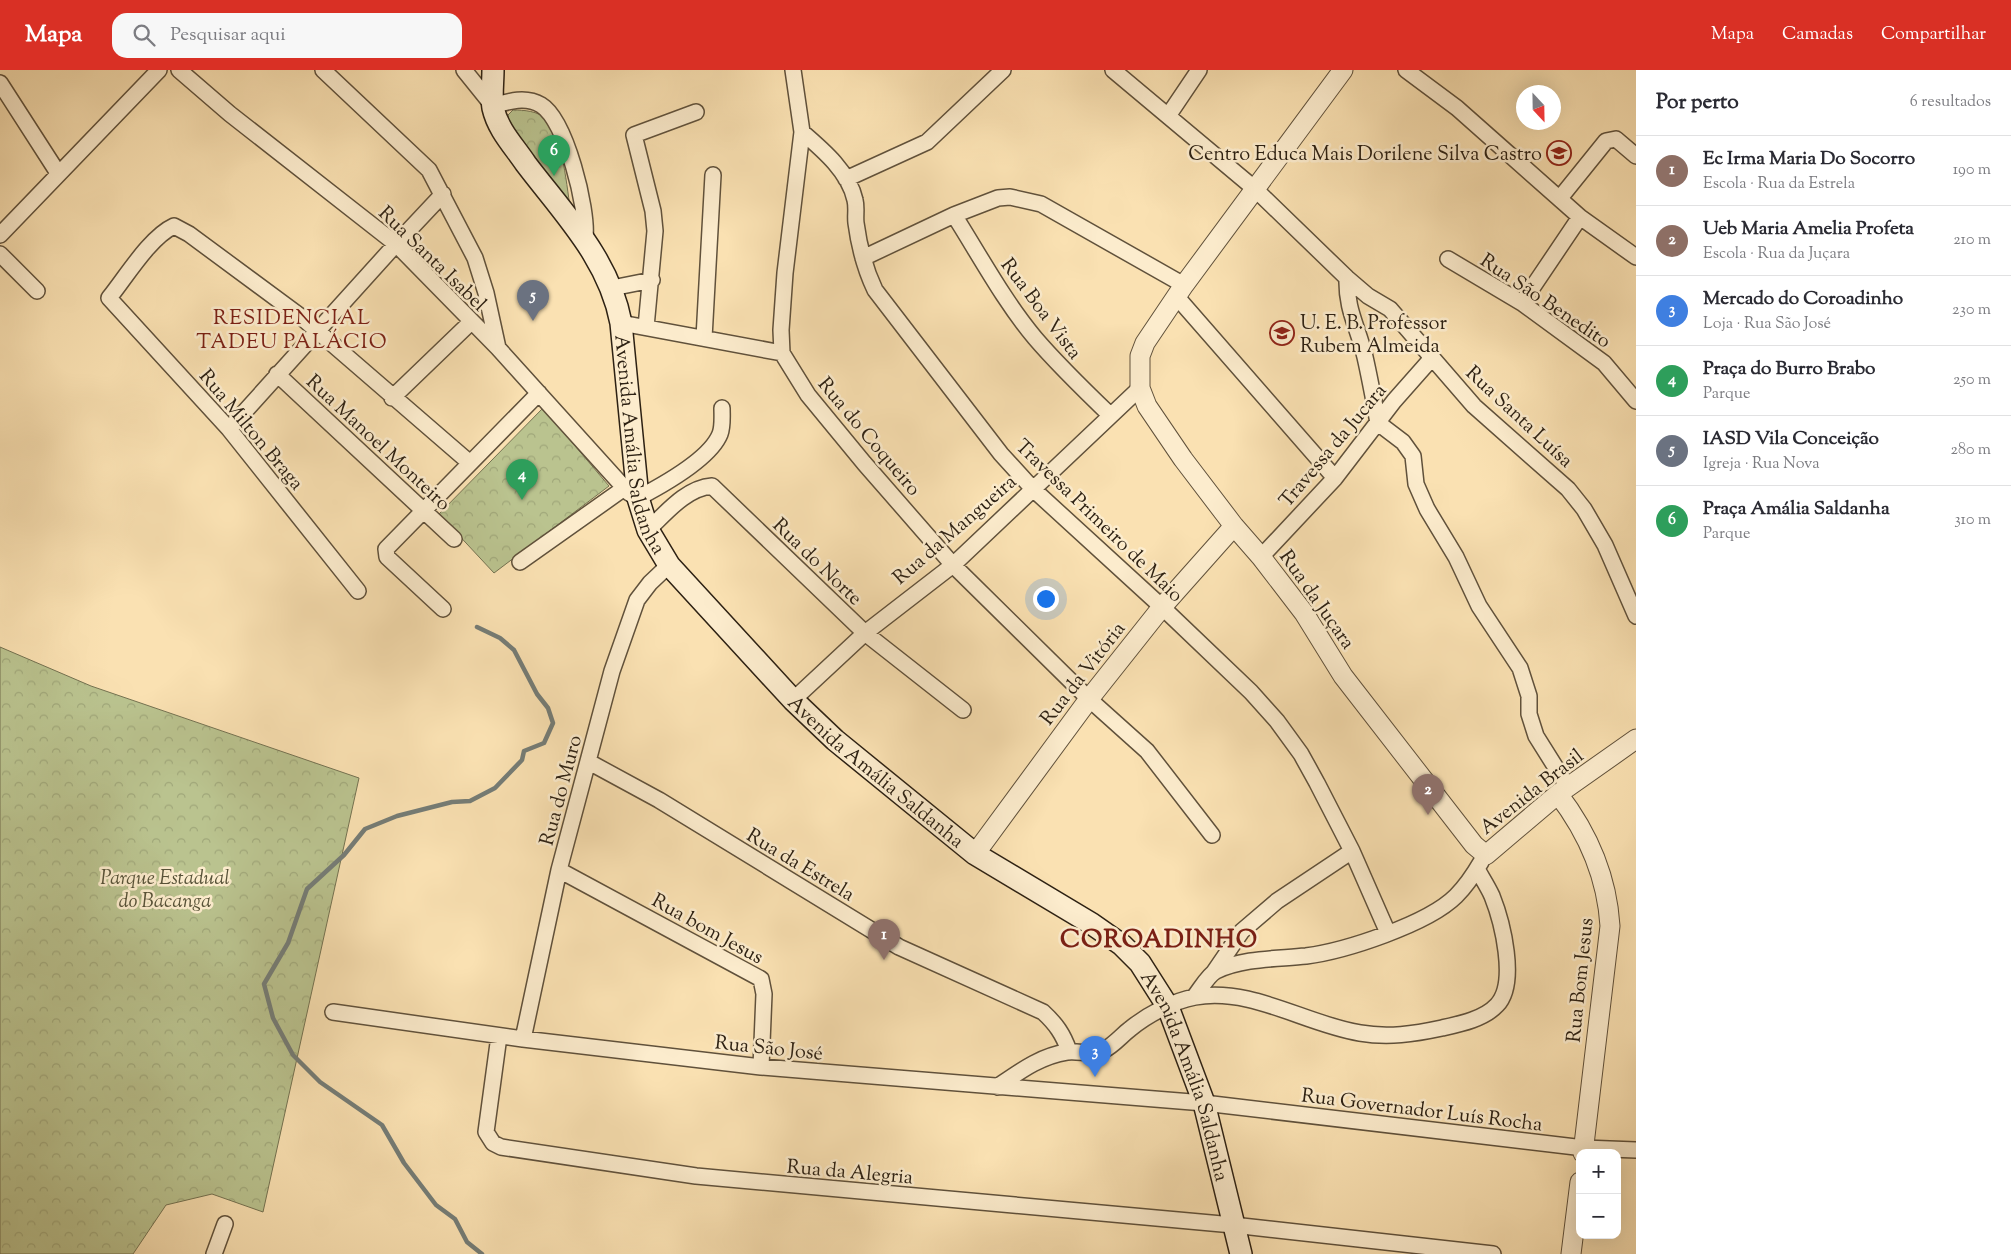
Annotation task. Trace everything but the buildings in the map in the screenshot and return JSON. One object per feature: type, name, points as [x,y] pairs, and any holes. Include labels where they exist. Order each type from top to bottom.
[{"type":"main road","points":[[493,70],[493,106]]},
{"type":"main road","name":"Avenida Amália Saldanha","points":[[493,106],[506,137],[567,218],[585,237],[612,288],[621,322],[631,493],[648,530],[669,565],[794,700],[835,740],[974,854],[1092,924],[1122,945],[1140,964],[1168,1007],[1204,1103],[1241,1254]]},
{"type":"street","points":[[0,235],[159,70]]},
{"type":"street","name":"Rua Santa Isabel","points":[[179,70],[230,114],[396,244],[498,348],[631,493]]},
{"type":"street","points":[[323,70],[429,170],[443,194],[454,222],[475,258],[486,293],[498,348]]},
{"type":"street","name":"Avenida Amália Saldanha","points":[[464,70],[493,106],[515,100],[531,101],[550,112],[558,122],[581,195],[586,226],[585,237]]},
{"type":"street","points":[[793,70],[802,132]]},
{"type":"street","points":[[846,179],[927,142],[1003,70]]},
{"type":"street","name":"Rua Santa Luísa","points":[[1113,70],[1255,189],[1347,278],[1368,296],[1390,309],[1474,406],[1568,489],[1584,509],[1605,544],[1636,616]]},
{"type":"street","points":[[1168,116],[1199,70]]},
{"type":"street","points":[[1180,290],[1342,70]]},
{"type":"street","points":[[1406,70],[1457,108],[1580,217],[1636,257]]},
{"type":"street","points":[[0,83],[58,173]]},
{"type":"street","points":[[646,327],[652,280],[655,230],[653,211],[634,135],[696,112]]},
{"type":"street","name":"Travessa Primeiro de Maio","points":[[802,132],[832,159],[846,179],[856,202],[856,224],[863,258],[874,290],[1001,454],[1034,489],[1162,607],[1250,692],[1277,721],[1301,754],[1352,851],[1388,932]]},
{"type":"street","name":"Rua do Coqueiro","points":[[802,132],[785,273],[781,330],[782,352],[808,395],[864,463],[953,565],[1089,699],[1147,751],[1212,836]]},
{"type":"street","points":[[1560,198],[1603,144],[1611,139],[1621,142],[1636,156]]},
{"type":"street","points":[[704,338],[713,175]]},
{"type":"street","points":[[229,429],[277,374],[443,194]]},
{"type":"street","points":[[863,258],[954,215],[998,198],[1021,198],[1040,204],[1180,290],[1334,478]]},
{"type":"street","name":"Rua Boa Vista","points":[[954,215],[993,278],[1034,336],[1068,374],[1110,415]]},
{"type":"street","points":[[1522,302],[1580,217]]},
{"type":"street","name":"Rua Milton Braga","points":[[318,331],[189,234],[174,226],[165,230],[155,240],[109,298],[229,429],[358,591]]},
{"type":"street","points":[[0,254],[37,291]]},
{"type":"street","name":"Rua São Benedito","points":[[1448,259],[1522,302],[1604,363],[1636,401]]},
{"type":"street","points":[[1347,278],[1346,297],[1350,315],[1365,356],[1378,423],[1403,442],[1413,456],[1416,484],[1427,509],[1456,557],[1479,606],[1520,668],[1529,696],[1529,714],[1536,736],[1563,790]]},
{"type":"street","points":[[612,288],[652,280]]},
{"type":"street","name":"Rua da Juçara","points":[[1180,290],[1145,343],[1140,356],[1140,388],[1147,406],[1177,451],[1304,613],[1342,676],[1474,845],[1482,862]]},
{"type":"street","points":[[392,398],[471,322]]},
{"type":"street","points":[[621,322],[782,352]]},
{"type":"street","points":[[318,331],[392,398],[470,463]]},
{"type":"street","name":"Travessa da Jucara","points":[[1261,557],[1334,478],[1394,401],[1432,358]]},
{"type":"street","name":"Rua Manoel Monteiro","points":[[277,374],[454,539]]},
{"type":"street","name":"Rua da Mangueira","points":[[794,700],[865,633],[953,565],[1140,388]]},
{"type":"street","points":[[443,609],[385,553],[390,543],[424,511],[539,393]]},
{"type":"street","points":[[520,562],[631,493],[682,472],[715,444],[722,424],[722,408]]},
{"type":"street","name":"Rua do Norte","points":[[648,530],[686,496],[700,487],[712,486],[865,633],[962,710]]},
{"type":"street","name":"Rua da Vitória","points":[[974,854],[1089,699],[1162,607],[1234,526]]},
{"type":"street","name":"Rua do Muro","points":[[524,1039],[559,870],[612,671],[624,632],[637,600],[650,583],[669,565]]},
{"type":"street","name":"Avenida Brasil","points":[[1214,972],[1254,961],[1311,955],[1388,932],[1438,910],[1456,897],[1482,862],[1563,790],[1636,739]]},
{"type":"street","name":"Rua da Estrela","points":[[589,762],[659,800],[899,947],[1043,1012],[1054,1022],[1063,1035],[1069,1051]]},
{"type":"street","name":"Rua Bom Jesus","points":[[1563,790],[1596,860],[1608,899],[1610,926],[1584,1149]]},
{"type":"street","points":[[1194,997],[1242,931],[1278,901],[1352,851]]},
{"type":"street","points":[[997,1087],[1041,1059],[1069,1051],[1092,1054],[1105,1050],[1132,1027],[1168,1007],[1194,997],[1226,996],[1253,1002],[1342,1029],[1381,1036],[1414,1034],[1487,1013],[1498,1005],[1505,992],[1508,974],[1504,944],[1482,862]]},
{"type":"street","name":"Rua bom Jesus","points":[[559,870],[761,979],[764,994],[761,1067]]},
{"type":"street","name":"Rua São José","points":[[333,1012],[499,1036],[761,1067],[1204,1103]]},
{"type":"street","name":"Rua da Alegria","points":[[499,1036],[486,1132],[489,1138],[501,1147],[644,1169],[859,1192],[1233,1225],[1492,1254]]},
{"type":"street","name":"Rua Governador Luís Rocha","points":[[1204,1103],[1576,1149]]},
{"type":"street","name":"Rua Governador Luís Rocha","points":[[1621,1150],[1636,1150]]},
{"type":"street","points":[[1571,1254],[1578,1194]]},
{"type":"street","points":[[214,1254],[226,1224]]},
{"type":"green space","points":[[513,110],[539,114],[552,127],[560,150],[571,214],[508,125],[508,115]]},
{"type":"green space","points":[[543,408],[609,486],[494,573],[439,514]]},
{"type":"green space","name":"Parque Estadual do Bacanga","points":[[0,647],[91,686],[359,778],[263,1212],[212,1194],[166,1205],[133,1254],[0,1254]]},
{"type":"waterway","points":[[477,627],[500,638],[514,650],[537,694],[548,708],[553,723],[544,743],[524,751],[522,760],[495,788],[470,801],[452,802],[397,816],[365,829],[344,855],[307,889],[288,943],[264,984],[273,1018],[293,1055],[320,1082],[382,1125],[404,1163],[436,1205],[455,1219],[467,1242],[482,1254]]},
{"type":"place","name":"Centro Educa Mais Dorilene Silva Castro","points":[[1559,153]]},
{"type":"place","name":"Praça Amália Saldanha","points":[[554,176]]},
{"type":"place","name":"IASD Vila Conceição","points":[[533,321]]},
{"type":"place","name":"U. E. B. Professor Rubem Almeida","points":[[1282,333]]},
{"type":"place","name":"Praça do Burro Brabo","points":[[522,500]]},
{"type":"place","name":"Ueb Maria Amelia Profeta","points":[[1428,815]]},
{"type":"place","name":"Ec Irma Maria Do Socorro","points":[[884,960]]},
{"type":"place","name":"Mercado do Coroadinho","points":[[1095,1077]]},
{"type":"district","name":"RESIDENCIAL TADEU PALÁCIO","points":[[292,329]]},
{"type":"district","name":"COROADINHO","points":[[1159,938]]}]
